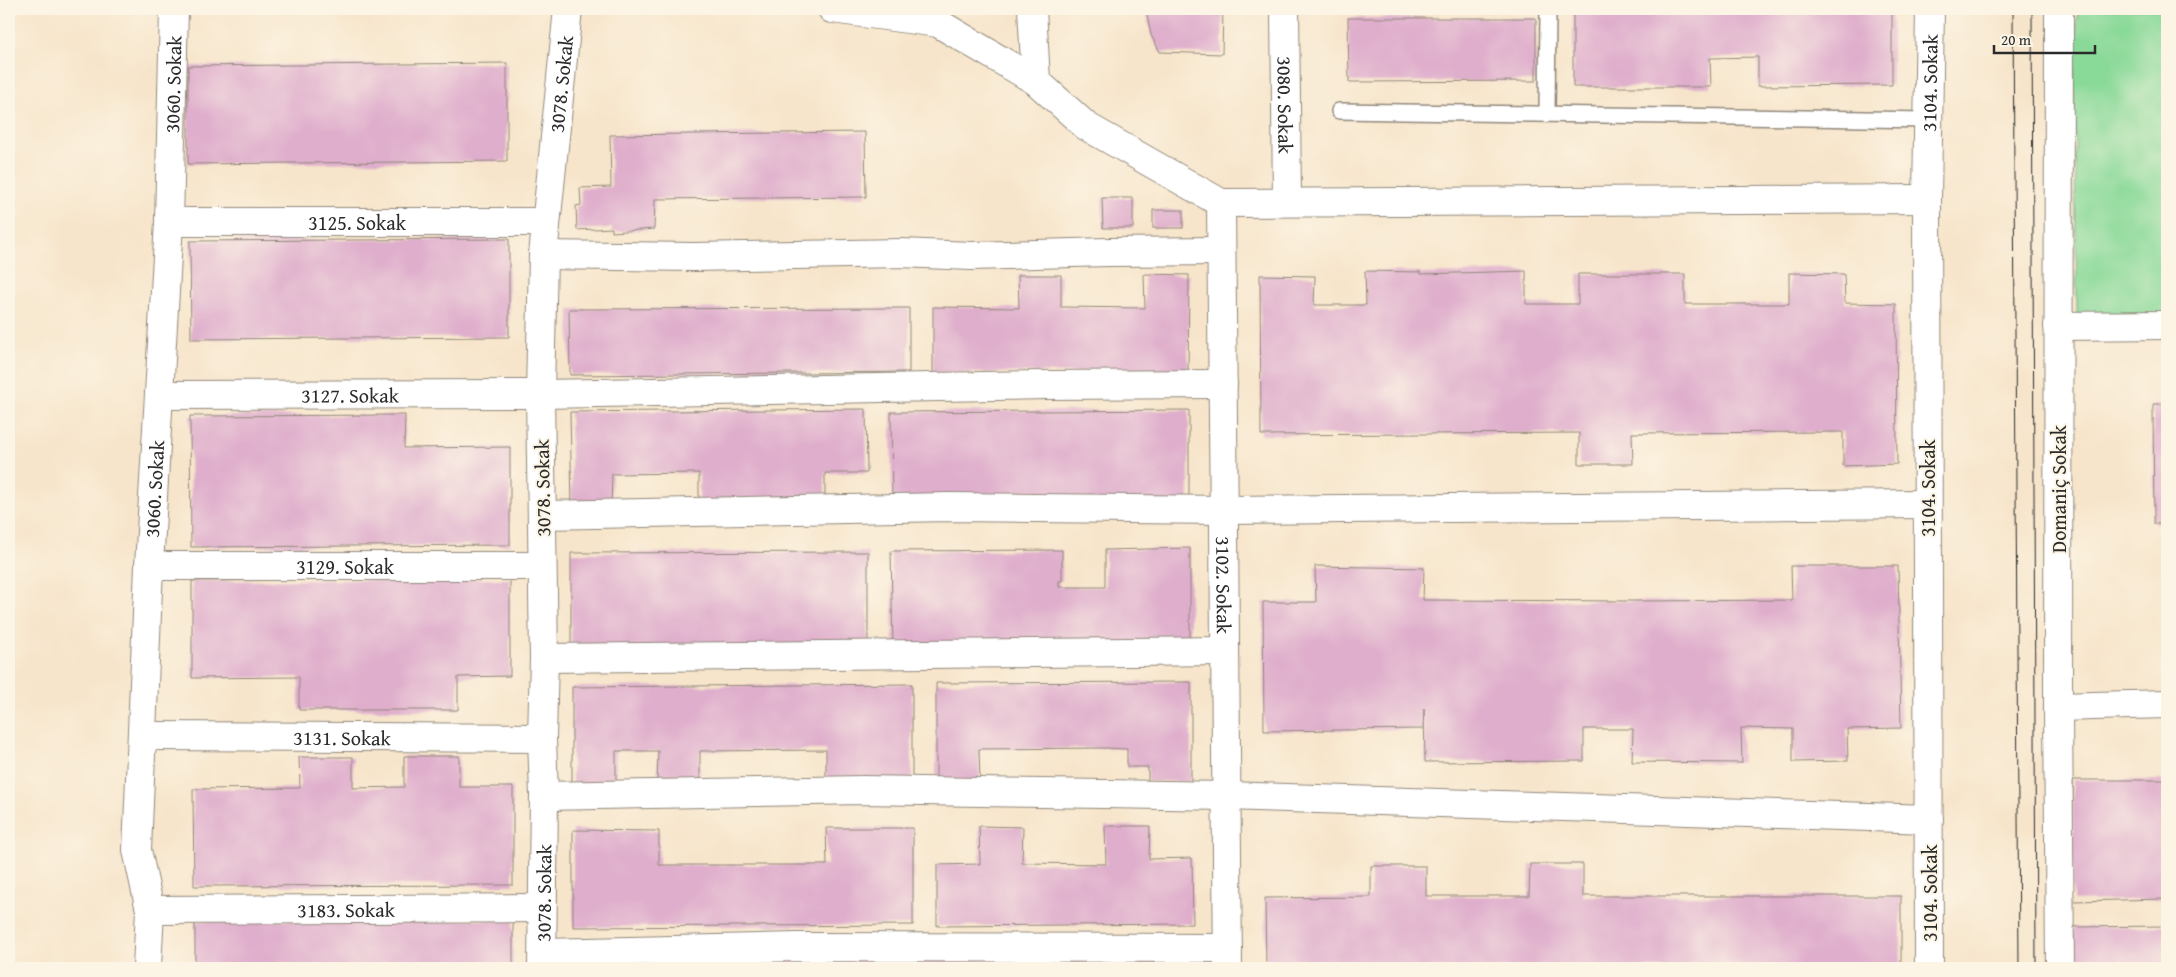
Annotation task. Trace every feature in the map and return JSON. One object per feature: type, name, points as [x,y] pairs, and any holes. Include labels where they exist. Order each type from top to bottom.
[{"type":"street","name":"3060. Sokak","points":[[147,968],[150,910],[137,850],[149,566],[169,222],[174,9]]},
{"type":"street","name":"3078. Sokak","points":[[542,961],[544,658],[540,394],[543,255],[568,9]]},
{"type":"street","points":[[832,9],[938,23],[1036,81],[1086,126],[1221,203],[1926,199]]},
{"type":"street","points":[[1032,9],[1036,81]]},
{"type":"street","name":"3080. Sokak","points":[[1285,9],[1287,202]]},
{"type":"street","name":"3104. Sokak","points":[[1929,968],[1926,199],[1930,9]]},
{"type":"street","name":"Domaniç Sokak","points":[[2058,9],[2060,968]]},
{"type":"street","name":"3102. Sokak","points":[[1221,203],[1228,958]]},
{"type":"street","name":"3125. Sokak","points":[[169,222],[546,222]]},
{"type":"street","points":[[543,255],[694,257],[901,254],[971,256],[1221,251]]},
{"type":"street","points":[[2058,326],[2167,325]]},
{"type":"street","name":"3127. Sokak","points":[[160,395],[540,394],[1035,385],[1224,384]]},
{"type":"street","points":[[542,515],[950,507],[1224,510],[1928,504]]},
{"type":"street","name":"3129. Sokak","points":[[149,566],[542,566]]},
{"type":"street","points":[[544,658],[1225,651]]},
{"type":"street","points":[[2058,707],[2167,704]]},
{"type":"street","name":"3131. Sokak","points":[[143,736],[542,738]]},
{"type":"street","points":[[544,796],[863,790],[1227,796],[1929,819]]},
{"type":"street","name":"3183. Sokak","points":[[150,910],[542,908]]},
{"type":"street","points":[[542,961],[798,947],[1228,958]]},
{"type":"lane","points":[[1547,114],[1548,9]]},
{"type":"lane","points":[[1339,111],[1928,120]]},
{"type":"green space","points":[[2078,9],[2167,9],[2167,320],[2077,321],[2074,66]]},
{"type":"building","points":[[1149,9],[1223,9],[1222,54],[1160,52],[1151,35],[1147,15]]},
{"type":"building","points":[[1573,9],[1892,9],[1892,85],[1758,86],[1758,57],[1710,58],[1711,87],[1573,87]]},
{"type":"building","points":[[1348,18],[1536,18],[1536,81],[1349,82]]},
{"type":"building","points":[[507,63],[507,161],[188,164],[188,66]]},
{"type":"building","points":[[865,132],[866,197],[655,199],[654,229],[612,232],[612,228],[577,230],[576,206],[581,205],[580,188],[611,187],[610,135]]},
{"type":"building","points":[[1102,198],[1133,198],[1133,228],[1103,228]]},
{"type":"building","points":[[1153,210],[1183,210],[1183,228],[1153,228]]},
{"type":"building","points":[[509,239],[509,337],[191,339],[190,241]]},
{"type":"building","points":[[1365,271],[1421,272],[1421,274],[1526,271],[1526,304],[1578,304],[1578,274],[1685,274],[1685,304],[1789,304],[1789,273],[1844,274],[1845,303],[1896,304],[1897,464],[1843,466],[1843,432],[1632,433],[1633,464],[1579,464],[1579,433],[1261,435],[1260,275],[1315,276],[1314,305],[1366,305]]},
{"type":"building","points":[[1144,274],[1189,275],[1188,372],[933,373],[933,307],[1019,308],[1018,275],[1061,275],[1061,307],[1145,308]]},
{"type":"building","points":[[909,308],[909,372],[570,375],[569,309]]},
{"type":"building","points":[[2153,404],[2167,404],[2167,524],[2154,524]]},
{"type":"building","points":[[866,409],[867,473],[825,473],[825,505],[699,505],[699,473],[612,474],[611,507],[572,507],[570,412]]},
{"type":"building","points":[[1189,410],[1189,503],[892,506],[891,412]]},
{"type":"building","points":[[405,415],[404,448],[510,447],[510,545],[191,547],[190,416]]},
{"type":"building","points":[[1190,548],[1190,647],[893,650],[891,551],[1062,550],[1062,581],[1059,581],[1059,587],[1105,587],[1105,550]]},
{"type":"building","points":[[868,552],[868,650],[571,651],[571,553]]},
{"type":"building","points":[[1315,566],[1424,568],[1423,600],[1635,601],[1792,600],[1791,566],[1898,566],[1901,728],[1847,729],[1848,761],[1793,762],[1793,729],[1741,728],[1742,763],[1632,762],[1633,729],[1584,729],[1584,761],[1425,762],[1424,709],[1423,729],[1264,731],[1263,602],[1316,602]]},
{"type":"building","points":[[510,579],[510,676],[458,677],[458,710],[299,710],[299,677],[192,678],[192,581]]},
{"type":"building","points":[[1191,682],[1191,782],[1148,781],[1148,767],[1127,767],[1127,749],[1106,748],[979,749],[980,783],[936,783],[936,683]]},
{"type":"building","points":[[912,684],[912,783],[826,783],[826,750],[700,751],[700,785],[657,784],[658,751],[616,751],[616,785],[572,784],[572,687]]},
{"type":"building","points":[[404,756],[459,756],[459,787],[513,787],[513,885],[194,886],[193,789],[300,788],[299,757],[353,757],[353,788],[404,787]]},
{"type":"building","points":[[2073,780],[2167,780],[2167,899],[2073,901]]},
{"type":"building","points":[[979,826],[1023,827],[1022,863],[1106,864],[1105,826],[1150,826],[1149,859],[1192,858],[1193,924],[937,926],[937,865],[980,864]]},
{"type":"building","points":[[826,828],[913,828],[913,925],[573,927],[573,830],[659,831],[659,865],[827,865]]},
{"type":"building","points":[[1530,864],[1583,864],[1583,896],[1901,896],[1901,968],[1266,968],[1265,898],[1371,897],[1371,866],[1426,866],[1426,896],[1529,896]]},
{"type":"building","points":[[513,920],[513,968],[195,968],[195,921]]},
{"type":"building","points":[[2167,926],[2167,968],[2073,968],[2073,927]]},
{"type":"building","points":[[1192,959],[1192,968],[895,968],[895,960]]},
{"type":"building","points":[[871,960],[871,968],[574,968],[574,961]]},
{"type":"tram line","points":[[2013,9],[2019,968]]},
{"type":"tram line","points":[[2032,9],[2036,968]]}]
